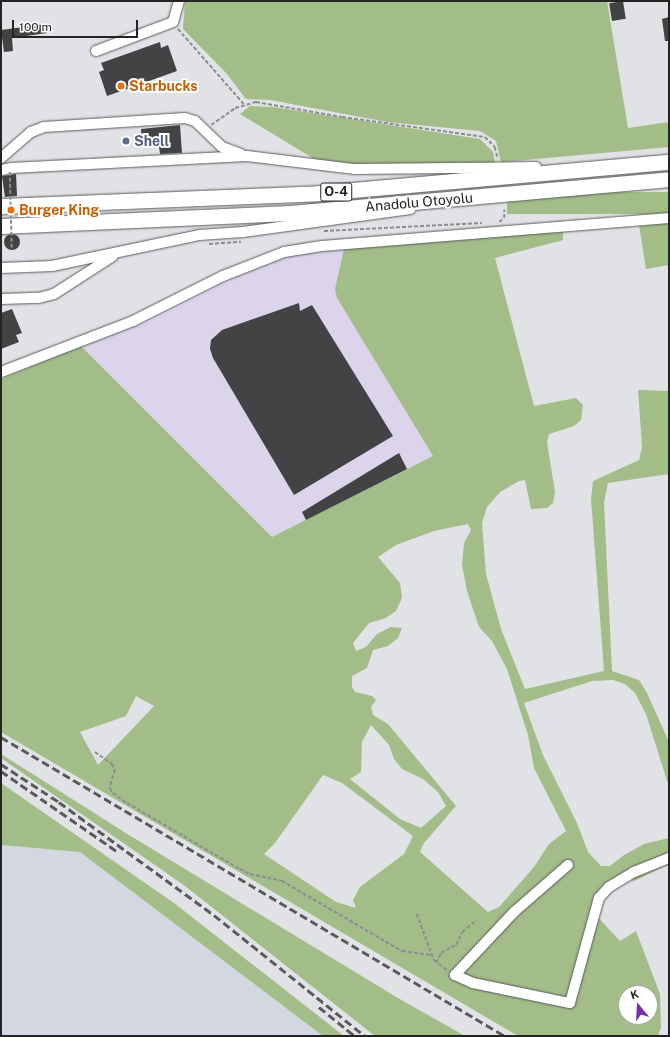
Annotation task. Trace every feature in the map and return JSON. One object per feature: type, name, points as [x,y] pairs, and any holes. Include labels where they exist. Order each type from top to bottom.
[{"type":"highway","name":"Anadolu Otoyolu","points":[[1,206],[319,193],[668,162]]},
{"type":"highway","name":"Anadolu Otoyolu","points":[[1,226],[290,212],[535,193],[669,179]]},
{"type":"street","points":[[96,51],[173,22],[179,1]]},
{"type":"street","points":[[1,158],[31,132],[44,127],[185,118],[195,121],[222,147],[247,156]]},
{"type":"street","points":[[6,171],[11,168],[247,156],[332,167],[381,170],[668,162]]},
{"type":"street","points":[[1,268],[52,266],[199,235],[243,232],[535,193]]},
{"type":"street","points":[[1,372],[133,321],[223,276],[284,252],[322,246],[669,218]]},
{"type":"street","points":[[1,299],[39,298],[54,294],[118,253]]},
{"type":"street","points":[[568,865],[515,911],[455,975],[473,983],[570,1004],[599,898],[609,887],[669,858]]},
{"type":"path","points":[[177,28],[244,104]]},
{"type":"path","points":[[204,130],[244,104],[262,103],[342,117],[485,137],[495,147],[499,161]]},
{"type":"path","points":[[6,171],[12,249]]},
{"type":"path","points":[[496,223],[504,218],[504,210]]},
{"type":"path","points":[[318,232],[489,223]]},
{"type":"path","points":[[208,244],[248,241]]},
{"type":"path","points":[[95,752],[112,764],[115,770],[110,788],[113,793],[127,803],[240,869],[250,874],[282,881],[402,951],[431,955]]},
{"type":"path","points":[[417,914],[431,955],[436,962],[455,975]]},
{"type":"path","points":[[436,962],[441,953],[456,946],[462,932],[477,920]]},
{"type":"shaded area","points":[[344,249],[335,289],[337,298],[433,456],[272,537],[81,346],[150,321],[249,271],[288,255]]},
{"type":"shaded area","points":[[1,845],[80,852],[323,1036],[1,1036]]},
{"type":"green space","points":[[185,1],[607,1],[628,128],[669,122],[669,147],[501,162],[496,141],[480,131],[387,122],[270,100],[246,99],[227,74],[183,29]]},
{"type":"green space","points":[[250,106],[273,107],[480,139],[493,152],[495,163],[371,166],[316,160],[240,114]]},
{"type":"green space","points":[[507,192],[669,192],[669,214],[507,214]]},
{"type":"green space","points":[[669,222],[669,265],[646,269],[639,225]]},
{"type":"green space","points":[[563,231],[563,240],[495,258],[534,406],[576,398],[583,405],[581,420],[574,426],[549,434],[547,442],[555,492],[553,503],[547,508],[531,509],[525,480],[519,481],[500,492],[487,507],[482,523],[486,574],[501,629],[525,689],[604,671],[591,499],[593,481],[639,460],[642,447],[638,390],[669,391],[669,474],[608,483],[604,502],[612,671],[639,680],[647,693],[669,742],[669,787],[646,714],[635,693],[625,684],[613,680],[592,681],[524,703],[543,755],[577,823],[588,852],[601,866],[610,866],[624,855],[644,844],[669,838],[669,864],[634,881],[624,878],[609,887],[594,913],[620,941],[636,931],[657,985],[618,985],[618,1025],[658,1025],[658,989],[660,994],[661,1027],[658,1036],[518,1036],[1,732],[1,379],[81,346],[272,537],[433,456],[337,298],[335,289],[344,249]],"holes":[[[468,524],[471,530],[464,543],[462,565],[467,591],[479,627],[492,641],[507,669],[528,735],[534,768],[566,831],[549,844],[534,867],[499,907],[488,912],[420,852],[424,843],[456,806],[388,724],[373,715],[371,707],[376,700],[372,696],[355,692],[352,687],[352,676],[367,668],[373,650],[388,646],[398,638],[402,628],[391,627],[377,634],[366,647],[356,651],[353,643],[369,623],[386,618],[396,611],[402,598],[400,583],[378,557],[396,545],[434,531]],[[136,696],[154,706],[98,765],[80,732],[126,716]],[[371,725],[389,745],[394,759],[402,769],[423,779],[438,792],[446,806],[421,828],[400,819],[350,779],[361,772],[362,742]],[[323,775],[342,783],[413,836],[404,854],[360,887],[353,900],[356,908],[336,902],[264,854],[275,843]]]},
{"type":"green space","points":[[1,754],[129,835],[398,998],[465,1036],[375,1036],[185,886],[1,758]]},
{"type":"green space","points":[[1,783],[174,903],[344,1036],[323,1036],[80,852],[1,845]]},
{"type":"building","points":[[623,1],[626,19],[612,21],[609,3]]},
{"type":"building","points":[[669,17],[669,41],[665,41],[662,19]]},
{"type":"building","points":[[46,24],[47,33],[12,38],[13,51],[4,52],[1,30]]},
{"type":"building","points":[[160,42],[161,48],[168,45],[177,71],[107,96],[99,72],[104,70],[101,63]]},
{"type":"building","points":[[180,125],[182,153],[160,154],[159,146],[142,147],[141,129]]},
{"type":"building","points":[[16,174],[17,196],[5,197],[2,176]]},
{"type":"building","points":[[9,234],[15,234],[20,239],[18,248],[15,250],[9,250],[4,245],[4,239]]},
{"type":"building","points":[[299,303],[300,311],[312,305],[393,436],[294,495],[213,358],[210,349],[211,340],[222,330]]},
{"type":"building","points":[[12,309],[22,333],[16,335],[19,342],[1,349],[1,313]]},
{"type":"building","points":[[399,453],[407,469],[306,520],[302,512]]},
{"type":"railway","points":[[1,737],[505,1036]]},
{"type":"railway","points":[[1,764],[59,802],[214,915],[365,1036]]},
{"type":"railway","points":[[1,771],[118,852]]},
{"type":"railway","points":[[319,1007],[355,1036]]},
{"type":"place","name":"Starbucks","points":[[121,86]]},
{"type":"place","name":"Shell","points":[[126,141]]},
{"type":"place","name":"Burger King","points":[[11,210]]}]
